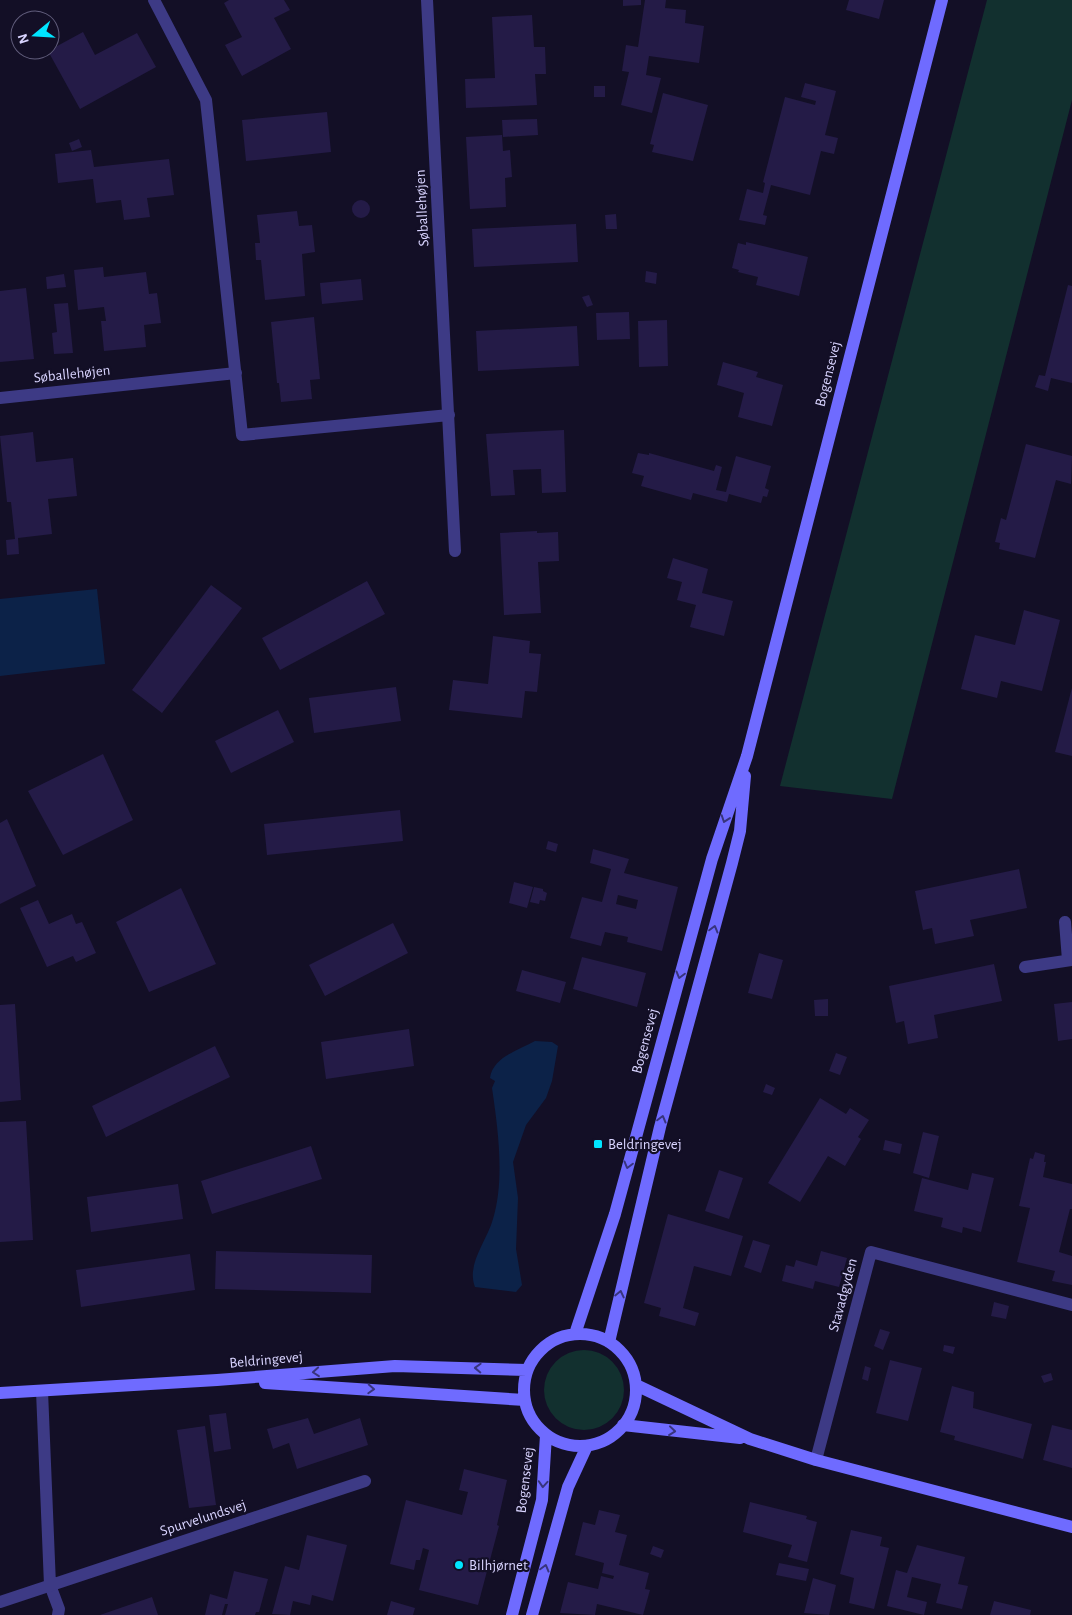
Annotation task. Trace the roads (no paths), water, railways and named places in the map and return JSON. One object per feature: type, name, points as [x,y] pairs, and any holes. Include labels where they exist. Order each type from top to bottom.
[{"type":"main road","name":"Bogensevej","points":[[575,1334],[615,1214],[712,859],[747,756],[942,0]]},
{"type":"main road","name":"Bogensevej","points":[[608,1342],[660,1127],[740,831],[747,756]]},
{"type":"main road","points":[[575,1334],[593,1335],[608,1342],[622,1353],[631,1368],[636,1385],[631,1413],[623,1426],[601,1442],[587,1446],[566,1444],[546,1435],[536,1426],[525,1400],[524,1385],[527,1370],[542,1348],[558,1338],[575,1334]]},
{"type":"main road","name":"Beldringevej","points":[[0,1393],[42,1392],[395,1366],[527,1370]]},
{"type":"main road","name":"Beldringevej","points":[[217,1380],[525,1400]]},
{"type":"main road","points":[[636,1385],[750,1439],[816,1460],[1072,1527]]},
{"type":"main road","points":[[623,1426],[750,1439]]},
{"type":"main road","name":"Bogensevej","points":[[512,1615],[542,1500],[546,1435]]},
{"type":"main road","points":[[532,1615],[568,1487],[587,1446]]},
{"type":"street","points":[[154,0],[206,100],[242,435],[449,415]]},
{"type":"street","name":"Søballehøjen","points":[[427,0],[455,551]]},
{"type":"street","name":"Søballehøjen","points":[[0,398],[236,373]]},
{"type":"street","points":[[1025,967],[1070,960],[1065,922]]},
{"type":"street","name":"Stavadgyden","points":[[816,1460],[871,1252],[1072,1305]]},
{"type":"street","points":[[42,1392],[50,1585],[60,1610],[58,1615]]},
{"type":"street","name":"Spurvelundsvej","points":[[0,1602],[365,1481]]},
{"type":"water","points":[[97,589],[105,664],[0,676],[0,599]]},
{"type":"water","points":[[535,1041],[552,1042],[558,1046],[552,1081],[546,1098],[526,1125],[513,1162],[518,1198],[516,1249],[522,1285],[516,1292],[475,1287],[473,1270],[475,1261],[493,1219],[499,1187],[498,1137],[492,1088],[495,1081],[490,1078],[492,1071],[501,1059]]},
{"type":"place","name":"Beldringevej","points":[[598,1144]]},
{"type":"place","name":"Bilhjørnet","points":[[459,1565]]}]
